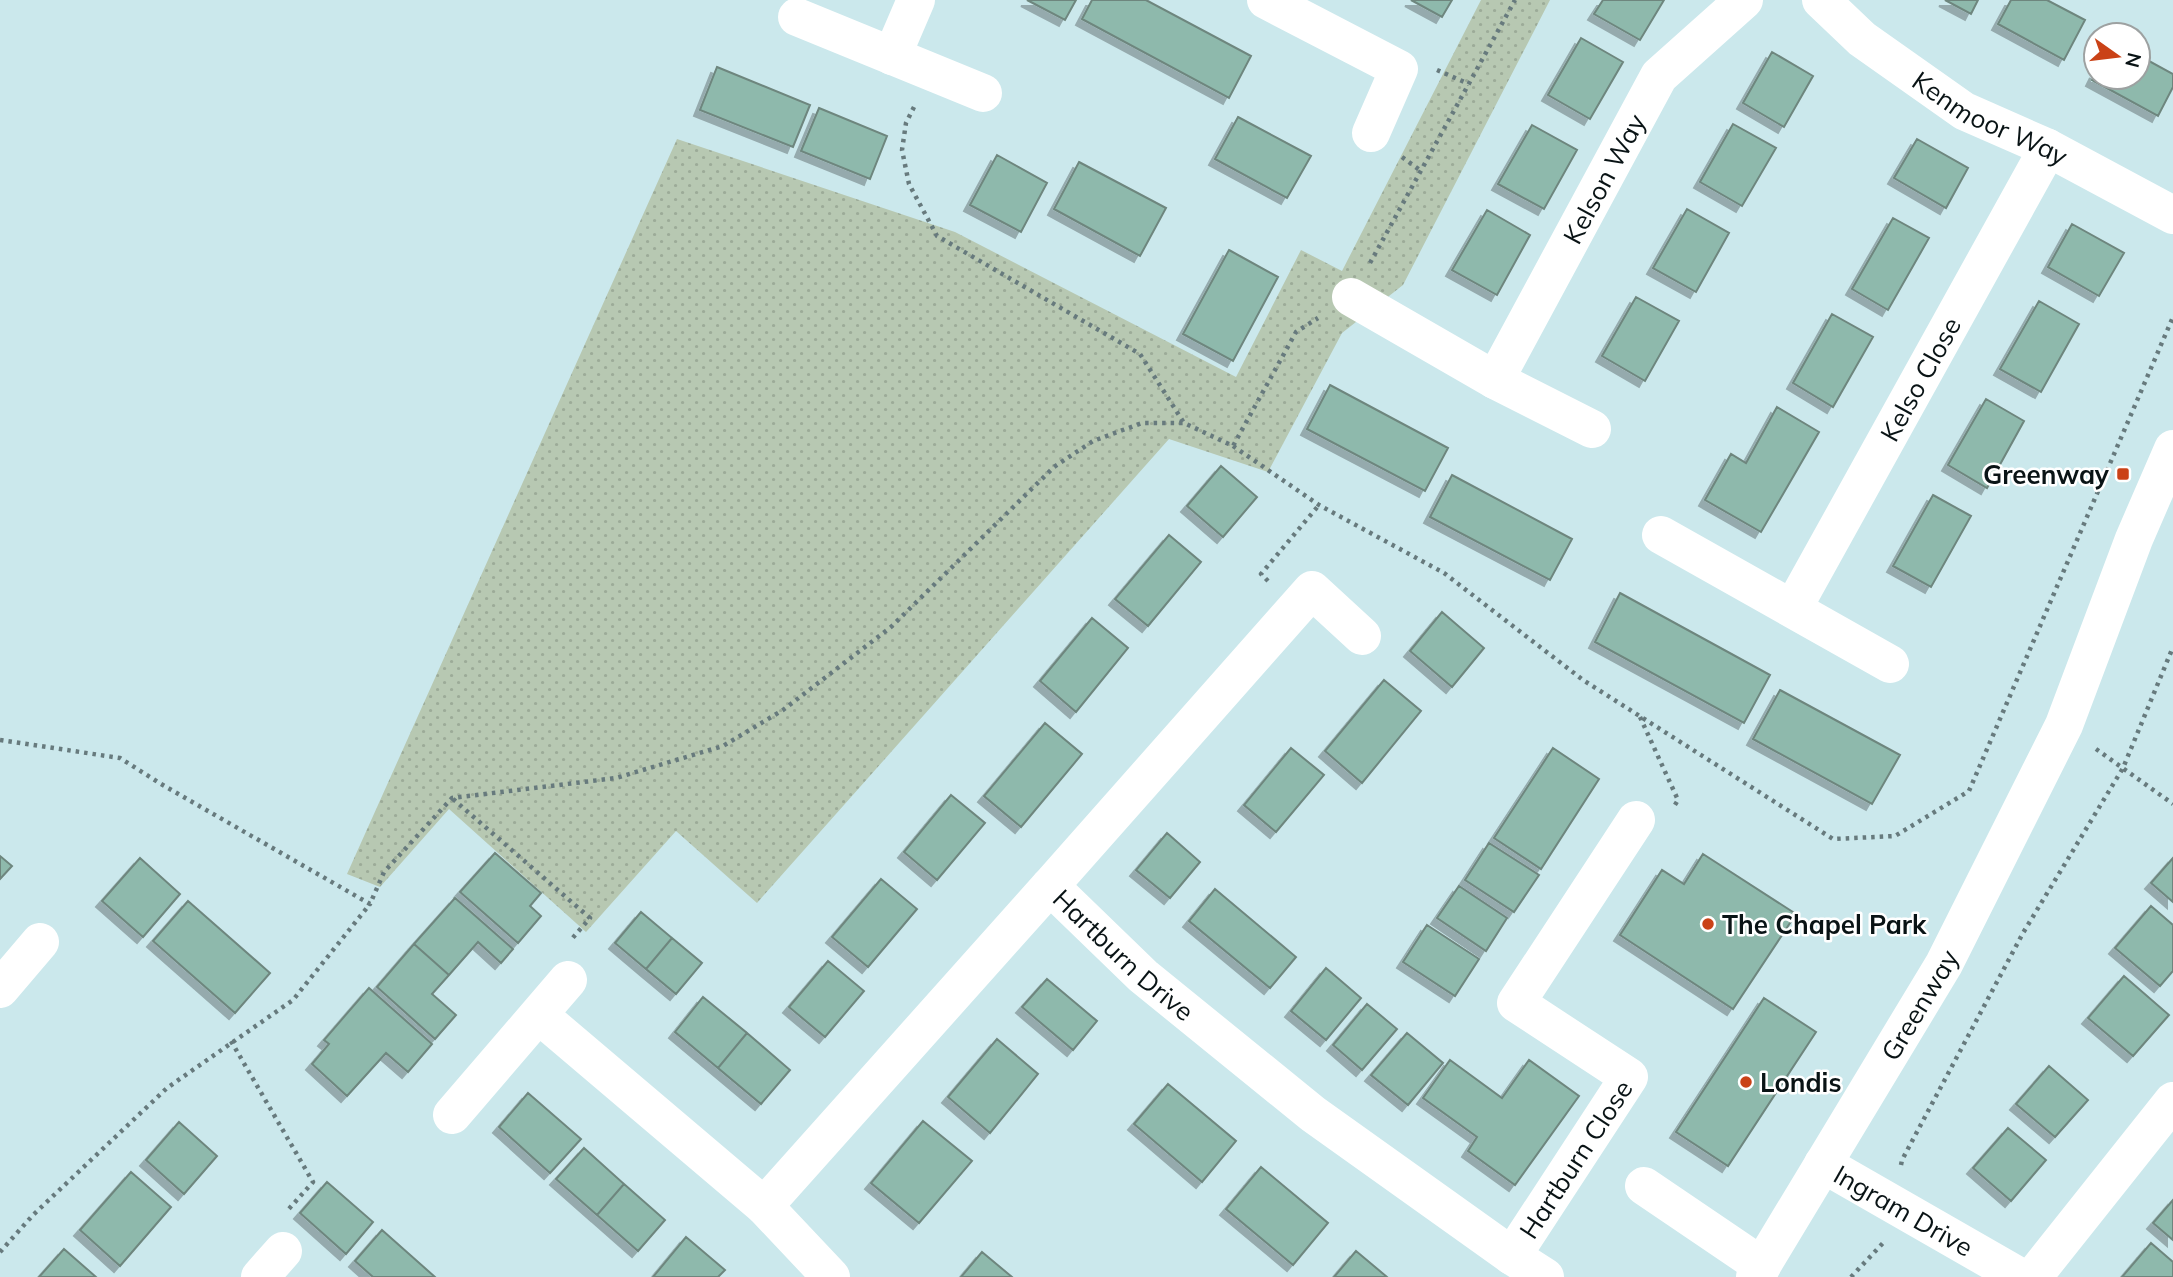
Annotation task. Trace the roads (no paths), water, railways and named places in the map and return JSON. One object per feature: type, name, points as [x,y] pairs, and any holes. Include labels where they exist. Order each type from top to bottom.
[{"type":"street","points":[[892,56],[916,0]]},
{"type":"street","points":[[1266,0],[1399,69],[1371,133]]},
{"type":"street","name":"Kelson Way","points":[[1495,380],[1659,76],[1744,0]]},
{"type":"street","name":"Kenmoor Way","points":[[1821,0],[1862,39],[1964,111],[2048,148],[2173,215]]},
{"type":"street","points":[[797,17],[983,93]]},
{"type":"street","name":"Kelso Close","points":[[1793,608],[2048,148]]},
{"type":"street","points":[[1351,297],[1495,380],[1592,429]]},
{"type":"street","name":"Greenway","points":[[1759,1271],[1944,964],[2064,726],[2134,539],[2173,449]]},
{"type":"street","points":[[1661,535],[1890,664]]},
{"type":"street","points":[[1050,886],[1312,590],[1362,636]]},
{"type":"street","name":"Hartburn Close","points":[[1512,1256],[1629,1077],[1516,1003],[1636,820]]},
{"type":"street","name":"Hartburn Drive","points":[[764,1206],[1050,886],[1143,976],[1313,1114],[1545,1277]]},
{"type":"street","points":[[0,989],[40,942]]},
{"type":"street","points":[[452,1115],[568,980]]},
{"type":"street","points":[[539,1015],[764,1206],[831,1277]]},
{"type":"street","points":[[2033,1277],[2173,1101]]},
{"type":"street","name":"Ingram Drive","points":[[1823,1164],[2020,1277]]},
{"type":"street","points":[[1644,1186],[1759,1271]]},
{"type":"place","name":"Greenway","points":[[2123,474]]},
{"type":"place","name":"The Chapel Park","points":[[1708,924]]},
{"type":"place","name":"Londis","points":[[1746,1082]]}]
